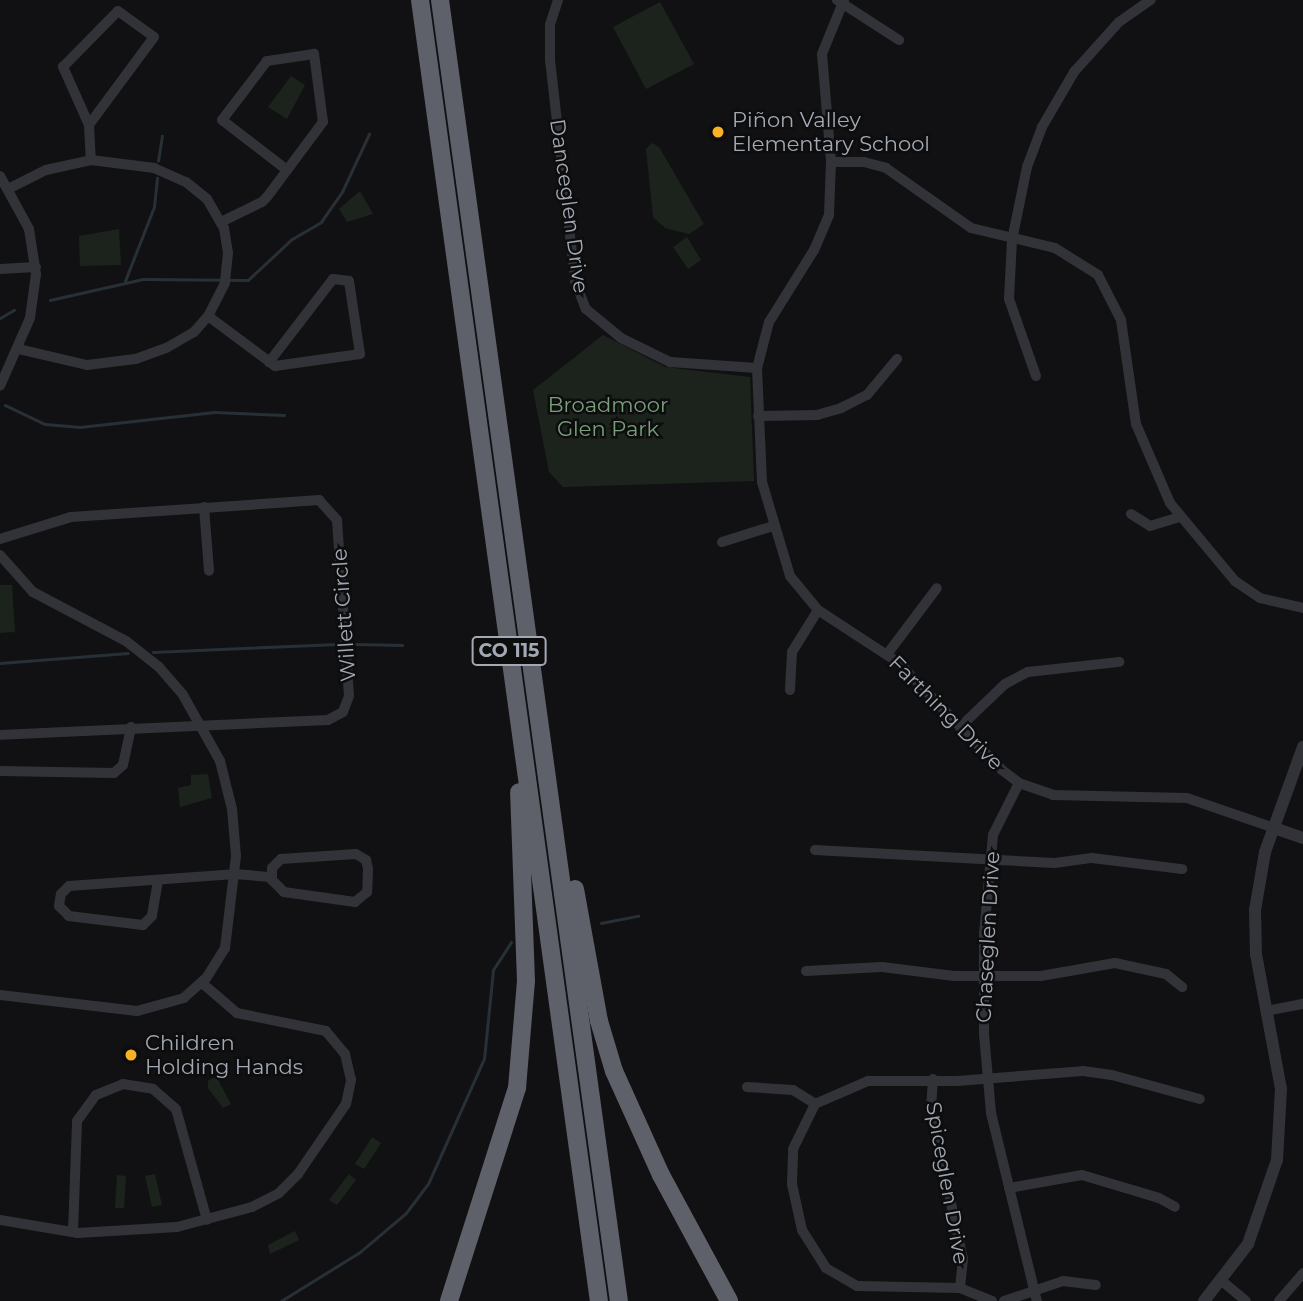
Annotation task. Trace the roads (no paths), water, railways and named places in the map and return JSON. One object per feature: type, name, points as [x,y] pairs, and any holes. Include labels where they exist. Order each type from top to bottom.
[{"type":"highway","name":"CO 115","points":[[420,0],[599,1301]]},
{"type":"highway","name":"CO 115","points":[[440,0],[543,730],[619,1301]]},
{"type":"highway","points":[[449,1301],[517,1088],[525,1028],[515,694]]},
{"type":"highway","points":[[543,730],[599,1021],[614,1071],[666,1186],[729,1301]]},
{"type":"street","name":"Danceglen Drive","points":[[558,0],[550,25],[550,60],[575,281],[586,309],[601,326],[662,359],[692,367],[757,368]]},
{"type":"street","points":[[1036,376],[1009,299],[1012,240],[1027,167],[1056,99],[1105,34],[1151,0]]},
{"type":"street","name":"Farthing Drive","points":[[840,1],[828,29],[821,65],[831,162],[826,228],[769,322],[757,368],[762,481],[773,526],[790,576],[818,610],[888,653],[1019,783],[1053,795],[1187,798],[1303,838]]},
{"type":"street","points":[[840,1],[898,40]]},
{"type":"street","points":[[89,125],[154,37],[118,11],[63,67],[89,125],[91,160]]},
{"type":"street","points":[[221,222],[262,202],[287,170],[323,122],[314,54],[267,61],[222,120],[287,170]]},
{"type":"street","points":[[10,188],[46,170],[91,160],[134,162],[175,176],[201,193],[221,222],[228,268],[208,316],[176,343],[120,362],[75,364],[18,349]]},
{"type":"street","points":[[831,162],[864,162],[886,168],[960,222],[1012,240],[1067,252],[1106,285],[1121,320],[1136,424],[1153,471],[1179,517],[1224,572],[1247,591],[1303,608]]},
{"type":"street","points":[[0,176],[10,188],[29,229],[36,267],[32,311],[0,386]]},
{"type":"street","points":[[0,269],[36,267]]},
{"type":"street","points":[[208,316],[269,362],[275,366],[360,354],[349,281],[333,279],[269,362]]},
{"type":"street","points":[[758,416],[817,415],[841,408],[867,395],[897,359]]},
{"type":"street","name":"Willett Circle","points":[[0,539],[71,517],[314,499],[332,509],[338,526],[349,696],[343,712],[328,720],[204,726]]},
{"type":"street","points":[[204,506],[208,571]]},
{"type":"street","points":[[1131,514],[1150,526],[1179,517]]},
{"type":"street","points":[[722,542],[773,526]]},
{"type":"street","points":[[0,555],[45,601],[113,633],[149,658],[204,726],[230,796],[234,874],[228,938],[202,983],[173,1003],[137,1011],[0,995]]},
{"type":"street","points":[[888,653],[937,588]]},
{"type":"street","points":[[790,690],[792,652],[818,610]]},
{"type":"street","points":[[960,727],[1005,684],[1028,672],[1119,662]]},
{"type":"street","points":[[0,735],[131,727],[204,726]]},
{"type":"street","points":[[0,771],[114,773],[123,765],[131,727]]},
{"type":"street","points":[[1204,1301],[1222,1281],[1262,1213],[1281,1137],[1280,1089],[1266,1011],[1255,910],[1274,828],[1303,747]]},
{"type":"street","name":"Chaseglen Drive","points":[[1019,783],[996,822],[991,860],[983,976],[986,1080],[1035,1296]]},
{"type":"street","points":[[815,850],[1055,863],[1093,858],[1182,869]]},
{"type":"street","points":[[158,881],[152,916],[143,925],[69,916],[59,906],[61,894],[69,886],[234,874],[271,877],[284,892],[352,902],[367,892],[368,866],[356,853],[283,859],[274,866],[271,877]]},
{"type":"street","points":[[806,971],[883,967],[983,976],[1041,976],[1115,963],[1166,974],[1182,987]]},
{"type":"street","points":[[0,1220],[73,1232],[169,1228],[252,1207],[292,1181],[344,1109],[351,1080],[342,1049],[326,1031],[237,1013],[202,983]]},
{"type":"street","points":[[1266,1011],[1303,1004]]},
{"type":"street","points":[[992,1301],[960,1288],[857,1286],[839,1279],[813,1252],[797,1210],[791,1165],[797,1133],[815,1104],[853,1084],[933,1079],[986,1080],[1098,1072],[1200,1099]]},
{"type":"street","name":"Spiceglen Drive","points":[[933,1079],[931,1109],[964,1259],[960,1288]]},
{"type":"street","points":[[73,1232],[77,1121],[96,1095],[123,1084],[153,1089],[176,1109],[207,1220]]},
{"type":"street","points":[[747,1087],[793,1090],[815,1104]]},
{"type":"street","points":[[1009,1188],[1082,1175],[1160,1198],[1175,1207]]},
{"type":"street","points":[[1279,1301],[1303,1273]]},
{"type":"street","points":[[1004,1301],[1035,1296],[1073,1280],[1096,1285]]},
{"type":"street","points":[[1222,1281],[1246,1301]]},
{"type":"waterway","points":[[50,300],[143,279],[248,280],[292,239],[321,222],[342,192],[369,134]]},
{"type":"waterway","points":[[158,161],[162,136]]},
{"type":"waterway","points":[[125,281],[154,207],[157,178]]},
{"type":"waterway","points":[[0,318],[14,310]]},
{"type":"waterway","points":[[5,405],[45,424],[80,427],[214,412],[284,415]]},
{"type":"waterway","points":[[153,652],[338,644]]},
{"type":"waterway","points":[[356,644],[402,645]]},
{"type":"waterway","points":[[0,663],[128,653]]},
{"type":"waterway","points":[[601,923],[638,916]]},
{"type":"waterway","points":[[281,1301],[360,1252],[406,1213],[428,1184],[484,1059],[493,970],[511,942]]},
{"type":"place","name":"Piñon Valley Elementary School","points":[[718,132]]},
{"type":"place","name":"Children Holding Hands","points":[[131,1055]]},
{"type":"park label","name":"Broadmoor Glen Park","points":[[608,417]]}]
